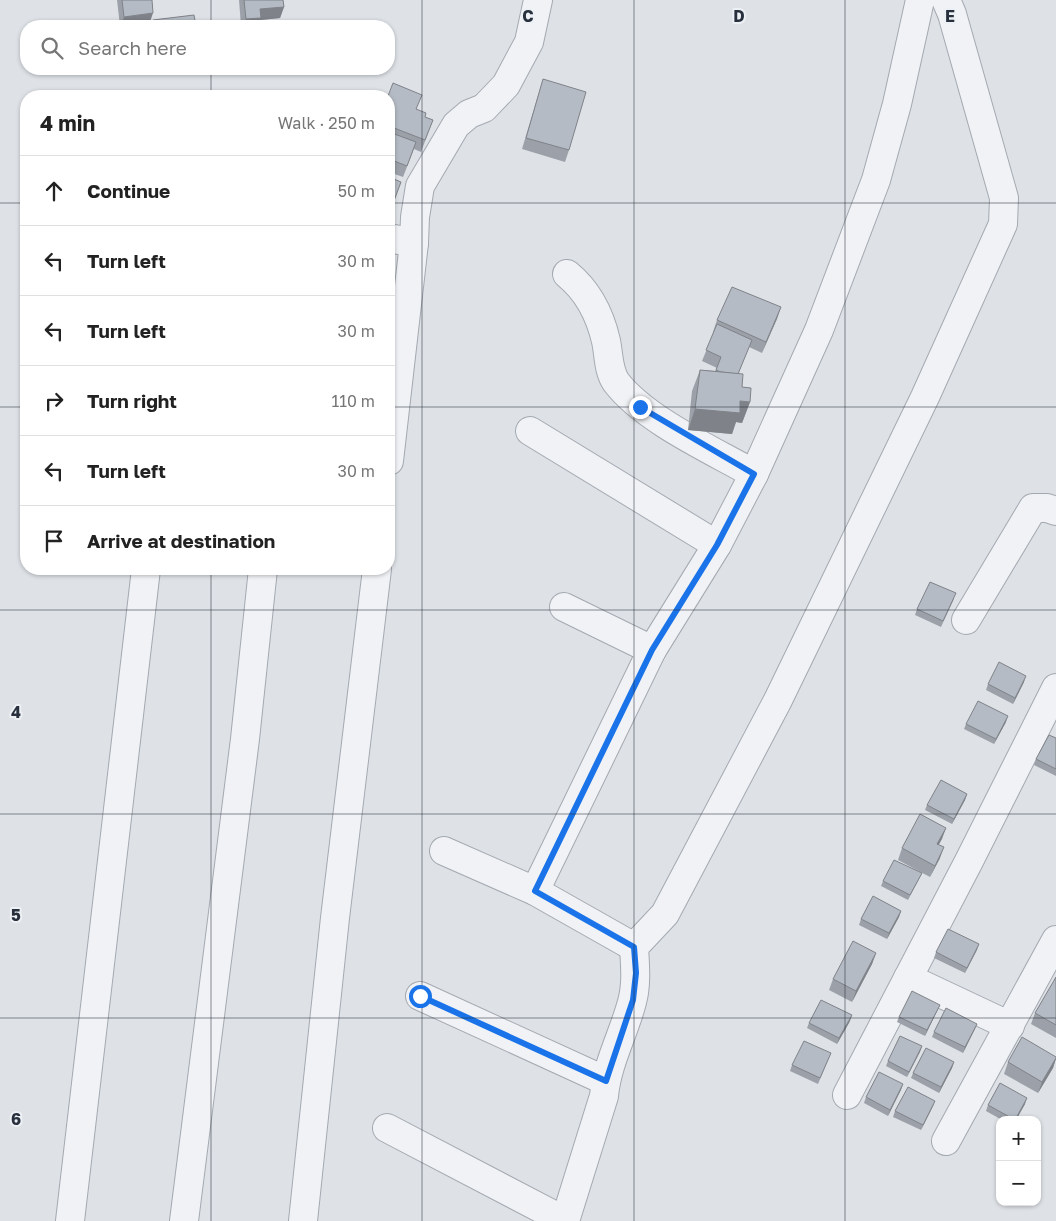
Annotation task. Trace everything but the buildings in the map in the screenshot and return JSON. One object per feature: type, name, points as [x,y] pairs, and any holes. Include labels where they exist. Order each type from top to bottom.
[{"type":"street","points":[[395,350],[401,240],[415,217],[420,186],[456,125],[469,114],[484,108],[506,85],[529,42],[538,0]]},
{"type":"street","points":[[535,891],[652,650],[717,545],[754,474],[819,330],[876,180],[897,104],[920,0]]},
{"type":"street","points":[[387,1128],[565,1221],[604,1096],[606,1081],[633,1000],[636,973],[634,947],[665,914],[778,700],[925,397],[1003,224],[1004,198],[952,14],[946,0]]},
{"type":"street","points":[[567,274],[580,285],[590,299],[605,340],[610,369],[616,382],[640,407],[754,474]]},
{"type":"street","points":[[530,431],[717,545]]},
{"type":"street","points":[[966,620],[1033,508],[1047,508],[1056,511]]},
{"type":"street","points":[[70,1221],[145,575]]},
{"type":"street","points":[[184,1221],[245,740],[262,575]]},
{"type":"street","points":[[303,1221],[335,918],[376,575]]},
{"type":"street","points":[[564,607],[652,650]]},
{"type":"street","points":[[846,1095],[1056,688]]},
{"type":"street","points":[[444,851],[535,891],[634,947]]},
{"type":"street","points":[[946,1141],[1056,940]]},
{"type":"street","points":[[908,978],[1010,1026]]},
{"type":"street","points":[[420,996],[606,1081]]},
{"type":"route","points":[[420,996],[606,1081],[633,1000],[636,973],[634,947],[535,891],[652,650],[717,545],[754,474],[640,407]]}]
